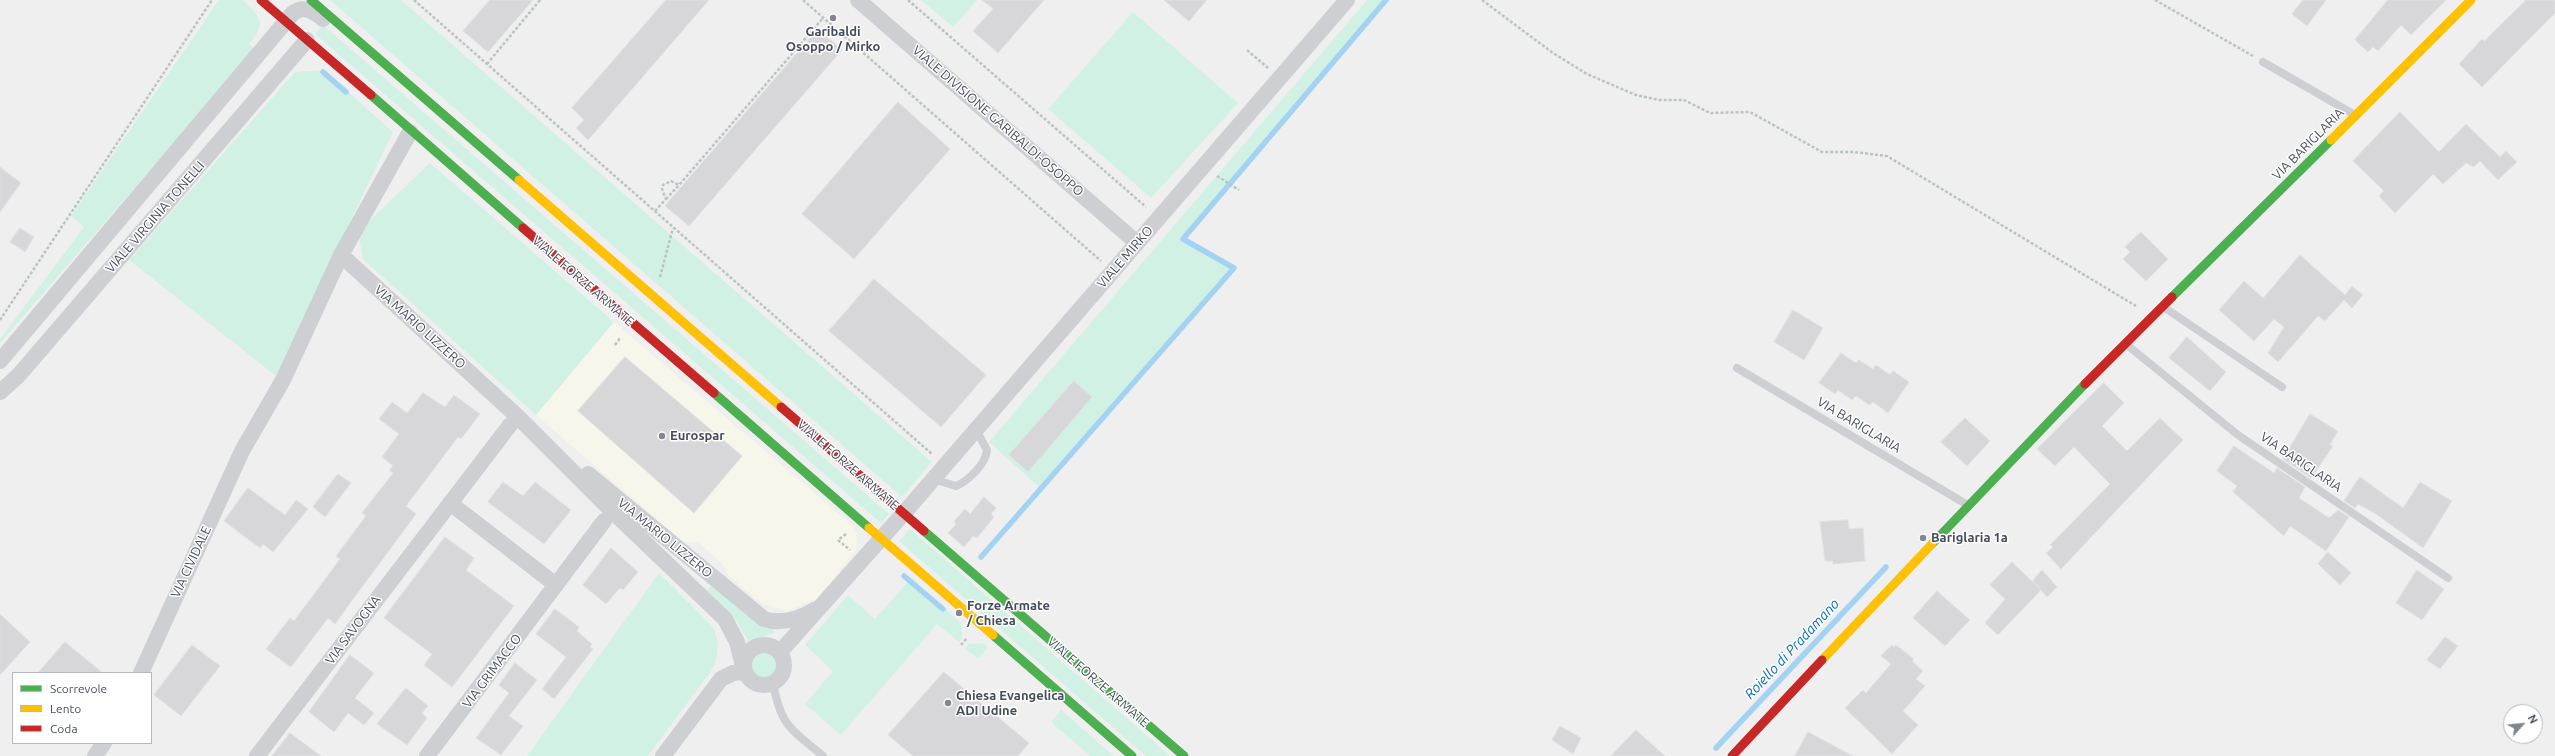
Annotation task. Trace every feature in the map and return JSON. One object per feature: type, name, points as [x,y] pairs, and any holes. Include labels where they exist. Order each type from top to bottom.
[{"type":"street","name":"VIALE FORZE ARMATE","points":[[261,0],[410,132],[1132,756]]},
{"type":"street","name":"VIALE FORZE ARMATE","points":[[311,0],[1184,756]]},
{"type":"street","name":"VIALE DIVISIONE GARIBALDI-OSOPPO","points":[[858,0],[1137,243]]},
{"type":"street","name":"VIALE MIRKO","points":[[904,513],[1347,0]]},
{"type":"street","name":"VIA BARIGLARIA","points":[[1732,756],[1968,505],[2153,316],[2471,0]]},
{"type":"street","name":"VIALE FORZE ARMATE","points":[[285,21],[296,11],[309,10],[356,47],[375,56]]},
{"type":"street","name":"VIALE VIRGINIA TONELLI","points":[[0,360],[285,21]]},
{"type":"street","name":"VIALE VIRGINIA TONELLI","points":[[0,392],[18,376],[307,40]]},
{"type":"street","points":[[341,255],[410,132]]},
{"type":"street","name":"VIA MARIO LIZZERO","points":[[341,255],[513,420],[612,511],[725,619],[735,637],[744,669]]},
{"type":"street","name":"VIA CIVIDALE","points":[[141,672],[242,451],[283,380],[341,255]]},
{"type":"street","name":"VIA MARIO LIZZERO","points":[[513,420],[764,619],[776,622],[792,620],[823,604]]},
{"type":"street","name":"VIA SAVOGNA","points":[[256,756],[513,420]]},
{"type":"street","points":[[450,504],[556,585]]},
{"type":"street","name":"VIALE FORZE ARMATE","points":[[881,539],[904,513]]},
{"type":"street","name":"VIA GRIMACCO","points":[[427,756],[604,521]]},
{"type":"street","name":"VIA MARIO LIZZERO","points":[[780,652],[881,539]]},
{"type":"street","points":[[768,645],[780,652],[783,658],[783,669],[773,683],[760,685],[748,678],[744,669],[745,656],[754,646],[768,645]]},
{"type":"street","points":[[663,756],[721,679],[744,669]]},
{"type":"street","points":[[95,756],[103,744]]},
{"type":"lane","points":[[2263,62],[2356,115]]},
{"type":"lane","points":[[2163,306],[2282,387]]},
{"type":"lane","name":"VIA BARIGLARIA","points":[[2126,344],[2238,435],[2448,578]]},
{"type":"lane","name":"VIA BARIGLARIA","points":[[1737,368],[1968,505]]},
{"type":"lane","points":[[933,479],[956,486],[963,482],[984,462],[987,450],[976,430]]},
{"type":"lane","points":[[773,683],[778,710],[783,720],[823,756]]},
{"type":"path","points":[[0,320],[212,0]]},
{"type":"path","points":[[414,0],[936,457]]},
{"type":"path","points":[[487,64],[540,0]]},
{"type":"path","points":[[803,0],[1103,262]]},
{"type":"path","points":[[908,0],[1151,211]]},
{"type":"path","points":[[1482,0],[1553,53],[1587,74],[1636,95],[1659,100],[1684,100],[1710,112],[1750,112],[1822,152],[1854,152],[1887,156],[2153,316]]},
{"type":"path","points":[[2155,0],[2263,62]]},
{"type":"path","points":[[655,211],[823,18]]},
{"type":"path","points":[[1247,50],[1279,78]]},
{"type":"path","points":[[1224,180],[1239,190]]},
{"type":"path","points":[[666,199],[662,189],[664,184],[671,181],[679,184]]},
{"type":"path","points":[[659,280],[673,228]]},
{"type":"path","points":[[844,544],[838,540],[846,534]]},
{"type":"shaded area","points":[[614,322],[854,527],[858,538],[856,550],[818,598],[787,611],[762,604],[728,575],[722,563],[698,542],[683,542],[536,415]]},
{"type":"green space","points":[[219,0],[242,0],[254,11],[260,25],[255,37],[249,44],[255,49],[0,343],[0,339],[84,227],[71,216]]},
{"type":"green space","points":[[330,0],[401,0],[932,462],[902,497]]},
{"type":"green space","points":[[921,0],[977,0],[953,27]]},
{"type":"green space","points":[[1367,0],[1388,0],[1181,240],[1231,268],[1039,487],[989,442]]},
{"type":"green space","points":[[1133,12],[1238,103],[1151,198],[1048,109]]},
{"type":"green space","points":[[323,25],[889,514],[881,523],[315,34]]},
{"type":"green space","points":[[324,70],[393,132],[276,376],[129,260],[295,72]]},
{"type":"green space","points":[[430,163],[614,322],[536,415],[363,259],[359,238],[362,228]]},
{"type":"green space","points":[[910,529],[1170,756],[1146,756],[899,541]]},
{"type":"green space","points":[[659,573],[713,627],[717,637],[718,647],[714,667],[648,756],[527,756]]},
{"type":"green space","points":[[911,578],[961,623],[962,638],[959,642],[937,624],[841,735],[805,704],[833,671],[805,645],[848,595],[875,619]]},
{"type":"green space","points":[[713,583],[773,626],[774,633],[748,641],[736,620],[707,591]]},
{"type":"green space","points":[[984,643],[988,647],[978,659],[965,648],[968,644]]},
{"type":"green space","points":[[764,651],[774,655],[778,665],[774,675],[764,679],[754,675],[750,665],[754,655]]},
{"type":"green space","points":[[1061,710],[1114,756],[1090,756],[1051,722]]},
{"type":"building","points":[[490,0],[533,0],[488,52],[463,31]]},
{"type":"building","points":[[666,0],[709,0],[588,140],[576,128],[584,120],[572,108]]},
{"type":"building","points":[[982,0],[1044,0],[998,53],[973,31],[993,9]]},
{"type":"building","points":[[1164,0],[1207,0],[1189,21]]},
{"type":"building","points":[[2303,0],[2326,0],[2307,26],[2292,14]]},
{"type":"building","points":[[2388,0],[2446,0],[2411,35],[2401,25],[2378,51],[2373,47],[2368,52],[2355,40]]},
{"type":"building","points":[[2526,0],[2555,0],[2555,13],[2482,87],[2459,64],[2482,39],[2484,41]]},
{"type":"building","points":[[818,29],[842,50],[689,226],[665,206]]},
{"type":"building","points":[[898,102],[950,149],[854,259],[802,214]]},
{"type":"building","points":[[2400,112],[2439,152],[2466,124],[2500,157],[2506,151],[2517,162],[2498,180],[2480,161],[2474,167],[2466,163],[2443,184],[2433,174],[2395,213],[2379,196],[2384,191],[2353,161]]},
{"type":"building","points":[[0,167],[21,183],[0,212]]},
{"type":"building","points":[[20,228],[34,237],[25,252],[10,242]]},
{"type":"building","points":[[2141,232],[2168,259],[2146,281],[2123,259],[2130,252],[2125,247]]},
{"type":"building","points":[[2300,255],[2345,295],[2352,286],[2363,295],[2352,308],[2344,300],[2325,321],[2318,316],[2278,362],[2268,353],[2284,327],[2274,319],[2254,341],[2219,310],[2244,281],[2263,298]]},
{"type":"building","points":[[874,279],[986,375],[941,427],[829,331]]},
{"type":"building","points":[[1793,310],[1823,328],[1804,360],[1774,342]]},
{"type":"building","points":[[2187,337],[2226,372],[2210,391],[2169,358]]},
{"type":"building","points":[[1841,353],[1856,363],[1859,360],[1873,369],[1876,365],[1890,375],[1893,371],[1909,382],[1888,413],[1873,402],[1869,405],[1856,396],[1852,400],[1838,390],[1835,394],[1819,383]]},
{"type":"building","name":"Eurospar","points":[[625,357],[742,456],[694,513],[578,411]]},
{"type":"building","points":[[1074,381],[1092,397],[1028,472],[1009,455]]},
{"type":"building","points":[[2104,383],[2124,403],[2102,426],[2127,451],[2160,418],[2183,440],[2061,569],[2046,553],[2053,547],[2050,545],[2110,484],[2074,447],[2055,466],[2037,449]]},
{"type":"building","points":[[423,393],[445,407],[454,395],[480,414],[461,439],[458,437],[406,506],[416,514],[335,624],[328,618],[291,667],[266,649],[290,618],[294,621],[340,559],[336,556],[366,516],[362,513],[393,473],[389,470],[393,466],[382,457],[399,434],[379,419],[392,402],[407,413]]},
{"type":"building","points":[[2310,414],[2338,431],[2330,445],[2333,446],[2311,478],[2283,459]]},
{"type":"building","points":[[1965,418],[1990,441],[1967,466],[1941,442]]},
{"type":"building","points":[[2234,446],[2274,473],[2277,468],[2305,487],[2299,498],[2329,518],[2338,510],[2349,517],[2326,551],[2290,526],[2284,536],[2233,492],[2237,486],[2217,471]]},
{"type":"building","points":[[338,474],[351,483],[325,517],[313,507]]},
{"type":"building","points":[[2360,477],[2403,508],[2420,482],[2452,501],[2423,548],[2376,514],[2358,504],[2355,508],[2344,501]]},
{"type":"building","points":[[503,482],[523,496],[535,482],[571,510],[544,544],[488,502]]},
{"type":"building","points":[[248,488],[285,515],[296,500],[308,509],[273,552],[263,544],[260,548],[224,521]]},
{"type":"building","points":[[984,497],[996,508],[991,514],[994,517],[977,538],[973,536],[964,547],[948,533],[956,524],[954,521],[965,509],[970,514]]},
{"type":"building","points":[[1848,520],[1849,529],[1863,528],[1865,561],[1833,564],[1833,561],[1825,561],[1820,522]]},
{"type":"building","points":[[445,537],[474,558],[466,570],[514,606],[452,687],[424,665],[432,654],[384,618]]},
{"type":"building","points":[[611,548],[638,572],[623,590],[620,588],[606,604],[583,585]]},
{"type":"building","points":[[2328,552],[2351,573],[2340,585],[2318,564]]},
{"type":"building","points":[[2012,562],[2041,590],[1998,635],[1985,623],[2005,599],[1990,585]]},
{"type":"building","points":[[2042,570],[2057,587],[2047,597],[2033,581]]},
{"type":"building","points":[[2417,570],[2444,589],[2422,620],[2396,603]]},
{"type":"building","points":[[1937,591],[1970,620],[1945,646],[1913,618]]},
{"type":"building","points":[[555,609],[579,627],[577,631],[592,644],[590,647],[593,649],[554,699],[542,689],[566,657],[536,634]]},
{"type":"building","points":[[0,614],[30,642],[0,675]]},
{"type":"building","points":[[2445,637],[2458,646],[2440,669],[2427,660]]},
{"type":"building","points":[[65,642],[102,672],[39,672]]},
{"type":"building","points":[[192,645],[220,666],[181,716],[154,695]]},
{"type":"building","points":[[1892,645],[1894,647],[1896,645],[1914,659],[1912,661],[1923,671],[1916,679],[1925,686],[1903,711],[1918,725],[1892,754],[1845,708],[1863,690],[1866,693],[1891,664],[1881,656]]},
{"type":"building","points":[[350,655],[374,673],[355,698],[374,713],[364,725],[348,713],[334,732],[309,712]]},
{"type":"building","points":[[515,663],[537,680],[509,716],[523,726],[501,755],[476,738],[509,693],[499,685]]},
{"type":"building","name":"Chiesa Evangelica ADI Udine","points":[[944,672],[1029,743],[1018,756],[913,756],[888,735]]},
{"type":"building","points":[[406,688],[428,706],[422,713],[427,718],[407,745],[377,724]]},
{"type":"building","points":[[1560,726],[1581,738],[1573,754],[1552,740]]},
{"type":"building","points":[[1636,730],[1665,756],[1611,756]]},
{"type":"building","points":[[1808,732],[1853,756],[1795,756]]},
{"type":"building","points":[[290,733],[321,756],[272,756]]},
{"type":"waterway","points":[[981,557],[1234,268],[1183,239],[1386,0]]},
{"type":"waterway","points":[[323,72],[346,92]]},
{"type":"waterway","name":"Roiello di Pradamano","points":[[1716,748],[1886,567]]},
{"type":"waterway","points":[[904,576],[943,609]]},
{"type":"traffic: fast","points":[[311,0],[519,180]]},
{"type":"traffic: fast","points":[[371,95],[523,228]]},
{"type":"traffic: fast","points":[[2172,297],[2331,140]]},
{"type":"traffic: fast","points":[[1932,544],[2085,384]]},
{"type":"traffic: fast","points":[[714,393],[869,528]]},
{"type":"traffic: fast","points":[[924,531],[1184,756]]},
{"type":"traffic: fast","points":[[993,635],[1132,756]]},
{"type":"traffic: slow","points":[[2331,140],[2471,0]]},
{"type":"traffic: slow","points":[[519,180],[781,407]]},
{"type":"traffic: slow","points":[[869,528],[993,635]]},
{"type":"traffic: slow","points":[[1822,660],[1932,544]]},
{"type":"traffic: jam","points":[[261,0],[371,95]]},
{"type":"traffic: jam","points":[[523,228],[714,393]]},
{"type":"traffic: jam","points":[[2085,384],[2172,297]]},
{"type":"traffic: jam","points":[[781,407],[924,531]]},
{"type":"traffic: jam","points":[[1732,756],[1822,660]]},
{"type":"place","name":"Garibaldi Osoppo / Mirko","points":[[833,18]]},
{"type":"place","name":"Eurospar","points":[[662,436]]},
{"type":"place","name":"Bariglaria 1a","points":[[1923,538]]},
{"type":"place","name":"Forze Armate / Chiesa","points":[[959,613]]},
{"type":"place","name":"Chiesa Evangelica ADI Udine","points":[[948,703]]}]
